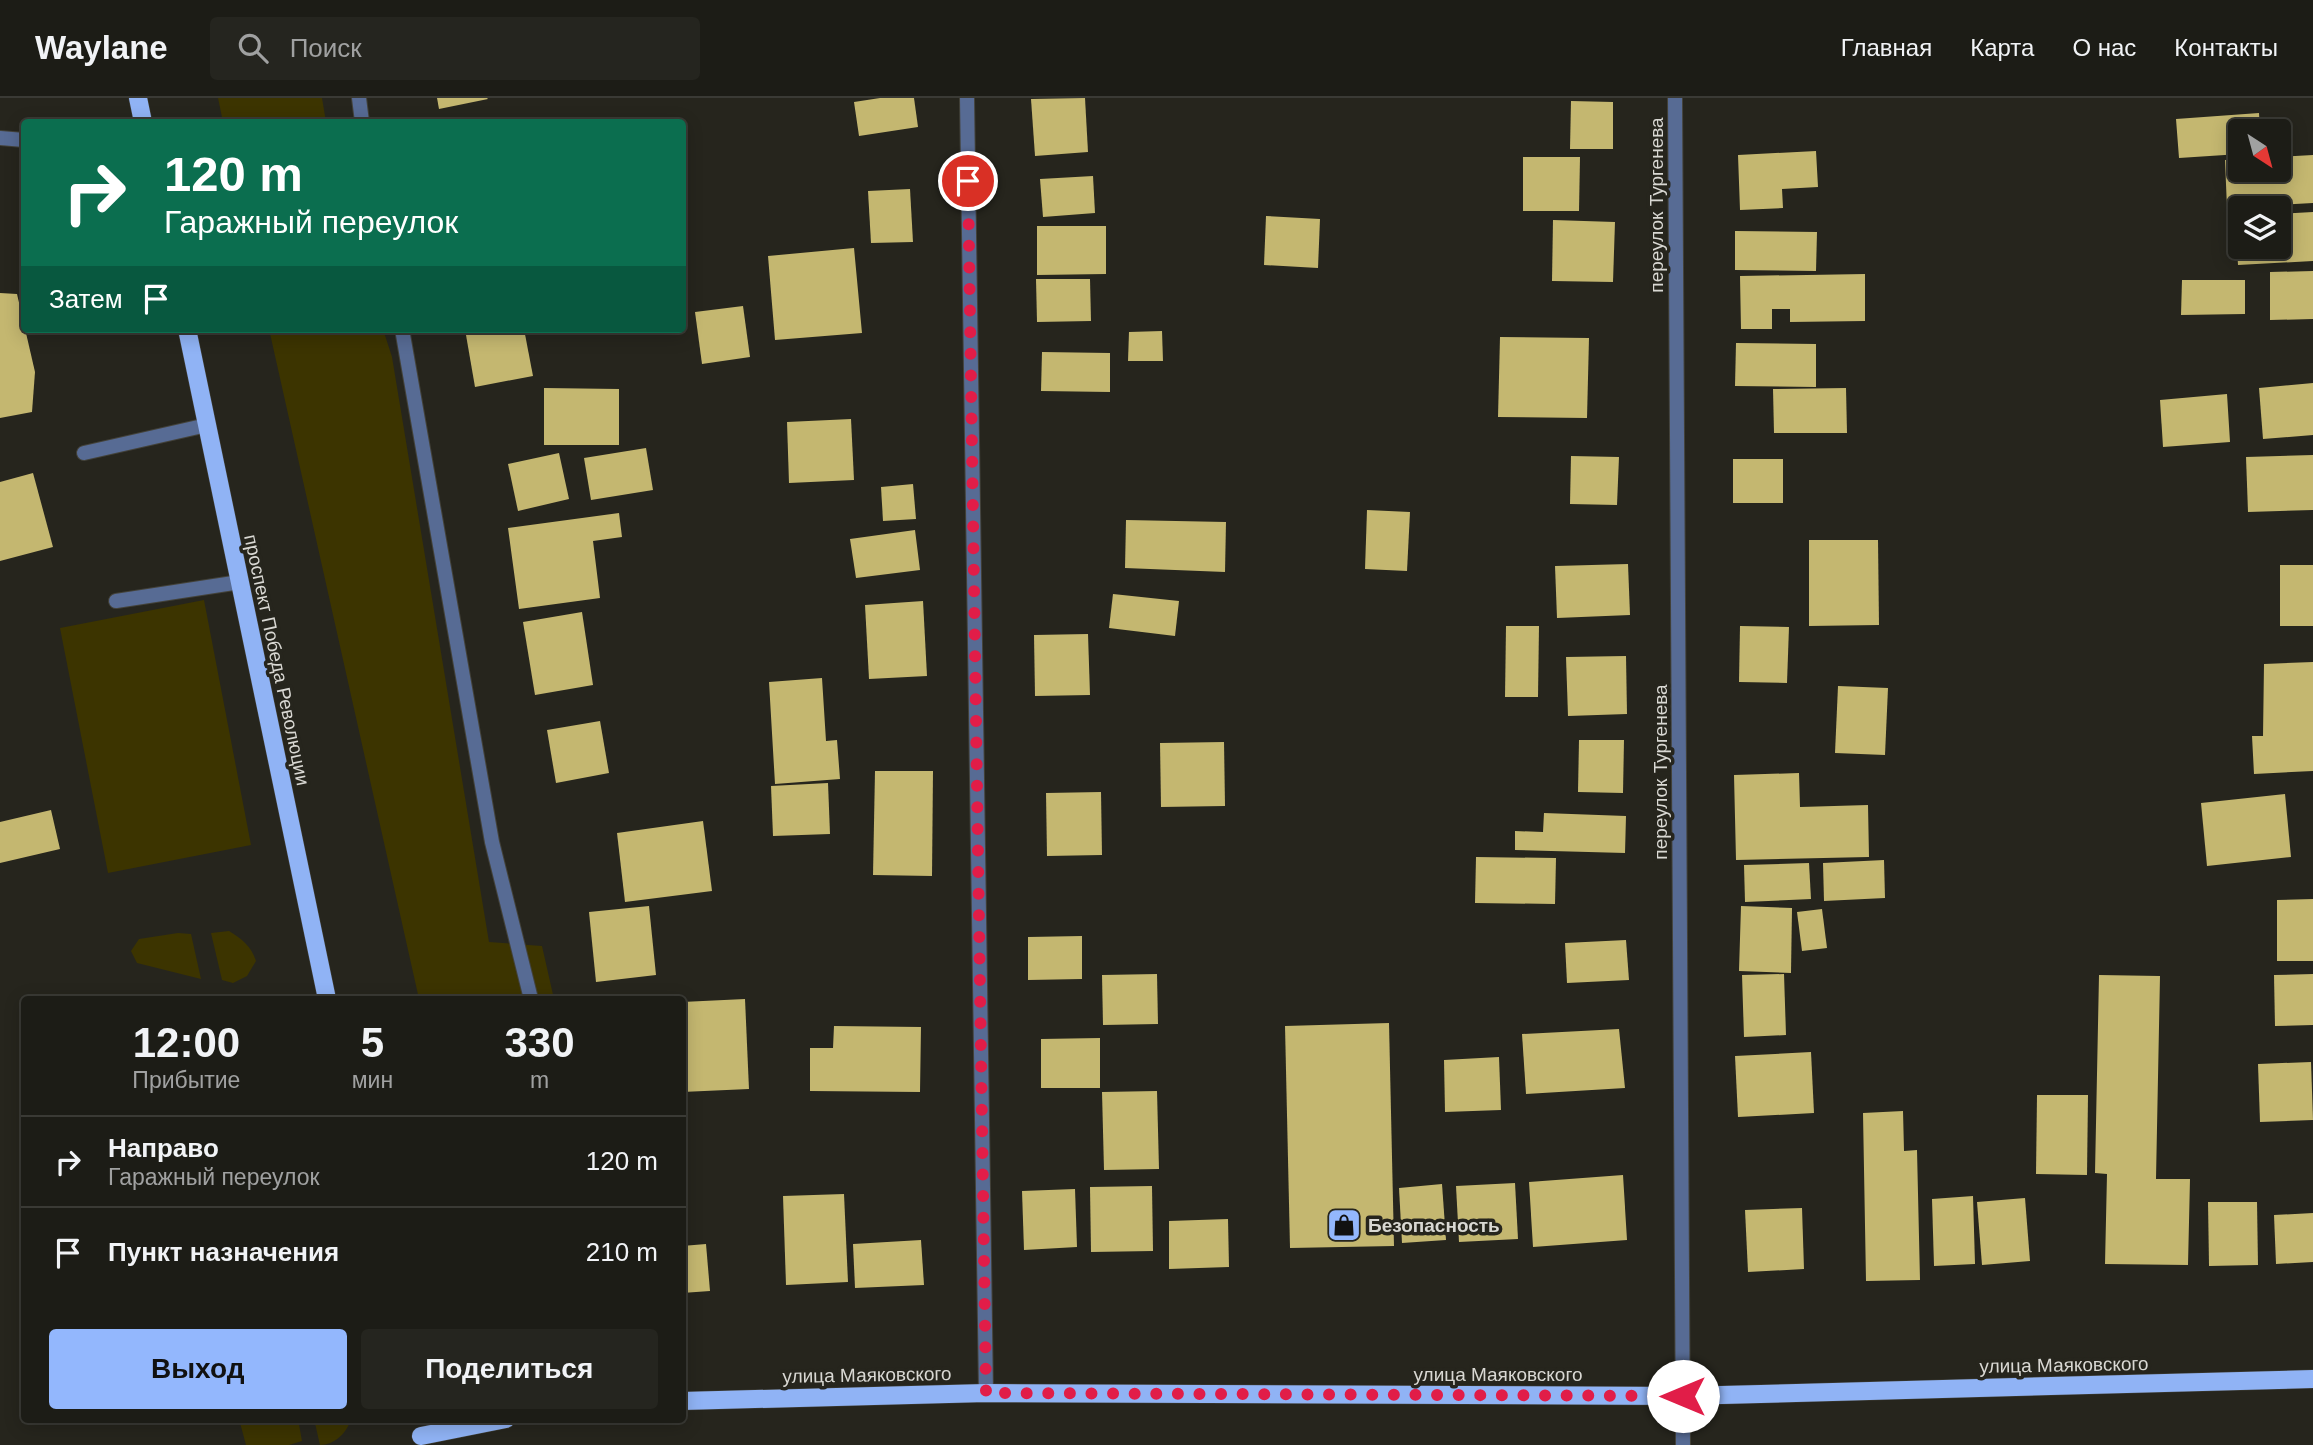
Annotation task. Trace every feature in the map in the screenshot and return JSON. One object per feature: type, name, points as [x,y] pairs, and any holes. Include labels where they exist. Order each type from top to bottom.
[{"type":"main road","points":[[138,98],[142,119]]},
{"type":"main road","name":"проспект Победа Революции","points":[[188,333],[326,996]]},
{"type":"main road","name":"улица Маяковского","points":[[686,1401],[986,1393],[1683,1396],[2313,1379]]},
{"type":"main road","points":[[420,1434],[483,1423]]},
{"type":"street","points":[[359,98],[362,119]]},
{"type":"street","points":[[967,98],[986,1393]]},
{"type":"street","name":"переулок Тургенева","points":[[1675,98],[1683,1445]]},
{"type":"street","points":[[0,138],[21,140]]},
{"type":"street","points":[[403,333],[492,842],[530,996]]},
{"type":"street","points":[[84,453],[207,425]]},
{"type":"street","points":[[116,601],[240,582]]},
{"type":"shaded area","points":[[218,98],[322,98],[326,119],[222,119]]},
{"type":"shaded area","points":[[270,333],[384,333],[392,357],[489,942],[542,946],[553,996],[418,996]]},
{"type":"shaded area","points":[[204,600],[251,845],[108,873],[60,628]]},
{"type":"shaded area","points":[[229,931],[246,943],[256,961],[247,976],[233,983],[222,980],[211,933]]},
{"type":"shaded area","points":[[178,933],[191,934],[201,979],[137,963],[131,951],[139,939]]},
{"type":"shaded area","points":[[240,1423],[299,1423],[302,1441],[289,1445],[246,1445]]},
{"type":"shaded area","points":[[315,1423],[349,1423],[339,1437],[320,1445]]},
{"type":"building","points":[[437,98],[487,98],[488,99],[439,109]]},
{"type":"building","points":[[880,98],[914,98],[918,127],[859,136],[854,102]]},
{"type":"building","points":[[1085,98],[1088,152],[1035,156],[1031,99]]},
{"type":"building","points":[[1571,101],[1613,102],[1613,149],[1570,149]]},
{"type":"building","points":[[2259,113],[2259,119],[2228,119],[2228,155],[2179,158],[2176,119]]},
{"type":"building","points":[[1816,151],[1818,187],[1782,189],[1783,208],[1740,210],[1738,155]]},
{"type":"building","points":[[2313,155],[2313,203],[2291,204],[2291,196],[2228,196],[2227,208],[2225,160],[2228,160],[2228,182],[2291,182],[2291,156]]},
{"type":"building","points":[[1523,157],[1580,157],[1579,211],[1523,211]]},
{"type":"building","points":[[1093,176],[1095,213],[1043,217],[1040,179]]},
{"type":"building","points":[[910,189],[913,242],[871,243],[868,191]]},
{"type":"building","points":[[2313,212],[2313,261],[2238,265],[2238,259],[2291,259],[2291,213]]},
{"type":"building","points":[[1266,216],[1320,219],[1318,268],[1264,265]]},
{"type":"building","points":[[1553,220],[1615,222],[1613,282],[1552,281]]},
{"type":"building","points":[[1037,226],[1106,226],[1106,274],[1037,275]]},
{"type":"building","points":[[1735,231],[1817,232],[1816,271],[1735,270]]},
{"type":"building","points":[[854,248],[862,333],[775,340],[768,256]]},
{"type":"building","points":[[2313,271],[2313,319],[2270,320],[2270,272]]},
{"type":"building","points":[[1865,274],[1865,321],[1790,322],[1790,309],[1772,309],[1772,329],[1741,329],[1740,276]]},
{"type":"building","points":[[1036,279],[1090,279],[1091,321],[1037,322]]},
{"type":"building","points":[[2182,280],[2245,280],[2245,314],[2181,315]]},
{"type":"building","points":[[0,293],[17,294],[21,311],[21,333],[26,333],[35,372],[32,412],[0,418]]},
{"type":"building","points":[[743,306],[750,357],[702,364],[695,312]]},
{"type":"building","points":[[1162,331],[1163,361],[1128,361],[1129,332]]},
{"type":"building","points":[[525,333],[533,376],[475,387],[466,335]]},
{"type":"building","points":[[1500,337],[1589,338],[1587,418],[1498,417]]},
{"type":"building","points":[[1736,343],[1816,344],[1816,387],[1735,386]]},
{"type":"building","points":[[1042,352],[1110,353],[1110,392],[1041,391]]},
{"type":"building","points":[[2313,383],[2313,435],[2263,439],[2259,388]]},
{"type":"building","points":[[544,388],[619,389],[619,445],[544,445]]},
{"type":"building","points":[[1846,388],[1847,433],[1774,433],[1773,389]]},
{"type":"building","points":[[2227,394],[2230,442],[2163,447],[2160,400]]},
{"type":"building","points":[[851,419],[854,480],[789,483],[787,422]]},
{"type":"building","points":[[646,448],[653,490],[591,500],[584,458]]},
{"type":"building","points":[[559,453],[569,499],[518,511],[508,464]]},
{"type":"building","points":[[2313,455],[2313,510],[2248,512],[2246,457]]},
{"type":"building","points":[[1571,456],[1619,457],[1617,505],[1570,504]]},
{"type":"building","points":[[1733,459],[1783,459],[1783,503],[1733,503]]},
{"type":"building","points":[[33,473],[53,547],[0,561],[0,482]]},
{"type":"building","points":[[913,484],[916,519],[883,521],[881,487]]},
{"type":"building","points":[[1367,510],[1410,512],[1407,571],[1365,569]]},
{"type":"building","points":[[619,513],[622,537],[593,541],[600,598],[519,609],[508,528]]},
{"type":"building","points":[[1126,520],[1226,522],[1225,572],[1125,568]]},
{"type":"building","points":[[915,530],[920,570],[856,578],[850,539]]},
{"type":"building","points":[[1809,540],[1878,540],[1879,625],[1809,626]]},
{"type":"building","points":[[1628,564],[1630,615],[1557,618],[1555,566]]},
{"type":"building","points":[[2280,565],[2313,565],[2313,626],[2280,626]]},
{"type":"building","points":[[1113,594],[1179,601],[1175,636],[1109,628]]},
{"type":"building","points":[[923,601],[927,676],[869,679],[865,605]]},
{"type":"building","points":[[582,612],[593,685],[535,695],[523,622]]},
{"type":"building","points":[[1506,626],[1539,626],[1538,697],[1505,697]]},
{"type":"building","points":[[1740,626],[1789,627],[1787,683],[1739,682]]},
{"type":"building","points":[[1088,634],[1090,695],[1035,696],[1034,635]]},
{"type":"building","points":[[1626,656],[1627,714],[1568,716],[1566,657]]},
{"type":"building","points":[[2313,662],[2313,771],[2254,774],[2252,736],[2263,736],[2264,664]]},
{"type":"building","points":[[822,678],[826,741],[837,740],[840,779],[775,784],[769,682]]},
{"type":"building","points":[[1838,686],[1888,688],[1885,755],[1835,753]]},
{"type":"building","points":[[600,721],[609,773],[556,783],[547,730]]},
{"type":"building","points":[[1579,740],[1624,740],[1623,793],[1578,792]]},
{"type":"building","points":[[1224,742],[1225,806],[1161,807],[1160,743]]},
{"type":"building","points":[[875,771],[933,771],[932,876],[873,875]]},
{"type":"building","points":[[1799,773],[1800,807],[1868,805],[1869,857],[1736,860],[1734,775]]},
{"type":"building","points":[[828,783],[830,834],[773,836],[771,786]]},
{"type":"building","points":[[1101,792],[1102,855],[1047,856],[1046,793]]},
{"type":"building","points":[[2285,794],[2291,857],[2207,866],[2201,803]]},
{"type":"building","points":[[51,810],[60,849],[0,863],[0,822]]},
{"type":"building","points":[[1544,813],[1626,816],[1625,853],[1515,850],[1515,831],[1543,832]]},
{"type":"building","points":[[703,821],[712,891],[625,902],[617,833]]},
{"type":"building","points":[[1476,857],[1556,858],[1555,904],[1475,903]]},
{"type":"building","points":[[1884,860],[1885,898],[1824,901],[1823,863]]},
{"type":"building","points":[[1809,863],[1811,899],[1745,902],[1744,865]]},
{"type":"building","points":[[2313,899],[2313,961],[2277,961],[2277,900]]},
{"type":"building","points":[[649,906],[656,975],[596,982],[589,912]]},
{"type":"building","points":[[1741,906],[1792,908],[1791,973],[1739,971]]},
{"type":"building","points":[[1822,909],[1827,948],[1802,951],[1797,912]]},
{"type":"building","points":[[1082,936],[1082,979],[1028,980],[1028,937]]},
{"type":"building","points":[[1626,940],[1629,980],[1567,983],[1565,943]]},
{"type":"building","points":[[1157,974],[1158,1024],[1103,1025],[1102,975]]},
{"type":"building","points":[[1784,974],[1786,1035],[1744,1037],[1742,975]]},
{"type":"building","points":[[2313,974],[2313,1025],[2275,1026],[2274,975]]},
{"type":"building","points":[[2099,975],[2160,976],[2156,1179],[2190,1179],[2188,1265],[2105,1264],[2107,1174],[2095,1173]]},
{"type":"building","points":[[745,999],[749,1089],[686,1092],[686,1002]]},
{"type":"building","points":[[1389,1023],[1394,1246],[1290,1248],[1285,1026]]},
{"type":"building","points":[[834,1026],[921,1027],[920,1092],[810,1091],[810,1048],[833,1048]]},
{"type":"building","points":[[1619,1029],[1625,1088],[1526,1094],[1522,1034]]},
{"type":"building","points":[[1100,1038],[1100,1088],[1041,1088],[1041,1039]]},
{"type":"building","points":[[1811,1052],[1814,1113],[1738,1117],[1735,1056]]},
{"type":"building","points":[[1499,1057],[1501,1110],[1445,1112],[1444,1060]]},
{"type":"building","points":[[2311,1062],[2313,1120],[2260,1122],[2258,1064]]},
{"type":"building","points":[[1157,1091],[1159,1169],[1104,1170],[1102,1092]]},
{"type":"building","points":[[2037,1095],[2088,1095],[2087,1175],[2036,1174]]},
{"type":"building","points":[[1903,1111],[1904,1151],[1917,1150],[1920,1280],[1866,1281],[1863,1113]]},
{"type":"building","points":[[1623,1175],[1627,1240],[1533,1247],[1529,1182]]},
{"type":"building","points":[[1515,1183],[1518,1239],[1459,1242],[1456,1186]]},
{"type":"building","points":[[1442,1184],[1446,1240],[1402,1243],[1399,1188]]},
{"type":"building","points":[[1152,1186],[1153,1251],[1091,1252],[1090,1187]]},
{"type":"building","points":[[1075,1189],[1077,1247],[1024,1250],[1022,1191]]},
{"type":"building","points":[[844,1194],[848,1282],[786,1285],[783,1196]]},
{"type":"building","points":[[1973,1196],[1975,1264],[1934,1266],[1932,1199]]},
{"type":"building","points":[[2025,1198],[2030,1261],[1982,1265],[1977,1202]]},
{"type":"building","points":[[2208,1202],[2257,1202],[2258,1265],[2209,1266]]},
{"type":"building","points":[[1802,1208],[1804,1269],[1748,1272],[1745,1210]]},
{"type":"building","points":[[2313,1213],[2313,1262],[2276,1264],[2274,1215]]},
{"type":"building","points":[[1228,1219],[1229,1267],[1169,1269],[1169,1221]]},
{"type":"building","points":[[921,1240],[924,1285],[855,1288],[853,1244]]},
{"type":"building","points":[[706,1244],[710,1291],[686,1293],[686,1246]]},
{"type":"place","name":"Безопасность","points":[[1344,1225]]},
{"type":"route","points":[[968,181],[986,1393],[1683,1396]]}]
